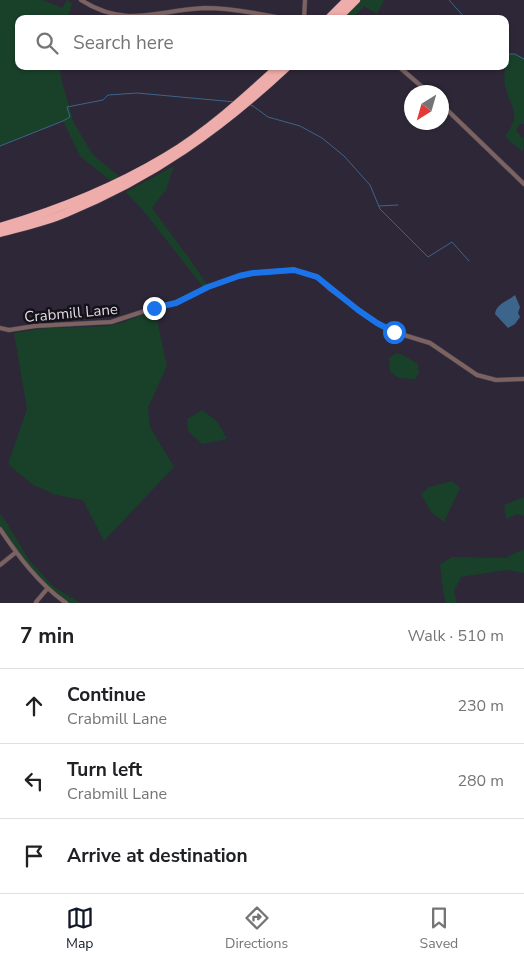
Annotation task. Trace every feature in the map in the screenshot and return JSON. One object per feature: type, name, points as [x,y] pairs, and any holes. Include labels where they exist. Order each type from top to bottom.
[{"type":"highway","points":[[332,15],[347,0]]},
{"type":"highway","points":[[341,15],[356,0]]},
{"type":"highway","points":[[0,227],[63,207],[93,195],[165,157],[226,113],[274,70]]},
{"type":"highway","points":[[0,233],[64,214],[126,186],[166,163],[231,117],[284,70]]},
{"type":"street","points":[[82,0],[110,14],[120,15]]},
{"type":"street","points":[[304,15],[305,0]]},
{"type":"street","points":[[158,15],[207,8],[269,15]]},
{"type":"street","points":[[403,70],[420,85]]},
{"type":"street","points":[[449,112],[502,166],[524,184]]},
{"type":"street","name":"Crabmill Lane","points":[[0,328],[9,330],[35,326],[124,320],[154,308],[176,303],[231,278],[253,273],[294,270],[317,277],[330,289],[377,323],[394,332],[430,343],[477,375],[496,380],[524,379]]},
{"type":"street","points":[[0,529],[16,553],[47,589],[66,603]]},
{"type":"street","points":[[0,565],[16,553]]},
{"type":"street","points":[[36,602],[47,589]]},
{"type":"green space","points":[[0,0],[43,0],[62,8],[67,0],[72,3],[69,15],[15,15],[15,70],[60,70],[74,123],[93,155],[119,176],[111,181],[80,156],[63,121],[0,146]]},
{"type":"green space","points":[[361,0],[384,0],[377,14],[364,6],[356,15],[346,15]]},
{"type":"green space","points":[[509,54],[515,54],[524,59],[524,124],[520,124],[516,130],[524,138],[523,152],[505,137],[513,122],[514,111],[505,86],[504,70],[509,70]]},
{"type":"green space","points":[[174,166],[166,190],[152,208],[207,285],[203,287],[146,214],[126,192]]},
{"type":"green space","points":[[155,310],[167,366],[148,408],[150,427],[174,467],[104,541],[83,500],[56,495],[33,485],[8,464],[27,409],[14,333],[47,328],[110,326]]},
{"type":"green space","points":[[396,353],[418,364],[419,373],[415,379],[398,378],[390,371],[389,358]]},
{"type":"green space","points":[[202,410],[217,421],[227,439],[202,444],[188,431],[187,419]]},
{"type":"green space","points":[[452,481],[460,488],[444,522],[431,512],[421,494],[429,487]]},
{"type":"green space","points":[[524,497],[524,516],[517,514],[506,519],[504,505]]},
{"type":"green space","points":[[0,514],[29,560],[53,586],[80,603],[68,603],[47,587],[29,568],[0,526]]},
{"type":"green space","points":[[524,549],[524,573],[506,570],[461,577],[454,591],[457,603],[446,603],[440,564],[452,557],[505,558]]},
{"type":"water","points":[[515,295],[520,307],[518,313],[520,317],[515,324],[508,328],[495,314],[500,305]]},
{"type":"waterway","points":[[449,0],[462,15]]},
{"type":"waterway","points":[[509,54],[515,54],[524,59]]},
{"type":"waterway","points":[[0,146],[70,117],[67,107],[103,100],[108,95],[137,93],[235,102]]},
{"type":"waterway","points":[[249,105],[268,117],[300,126],[322,138],[344,156],[370,185],[380,209],[428,257],[452,242],[469,261]]},
{"type":"waterway","points":[[379,206],[398,205]]},
{"type":"route","points":[[154,308],[184,300],[227,279],[253,273],[294,270],[317,277],[358,310],[394,332]]}]
